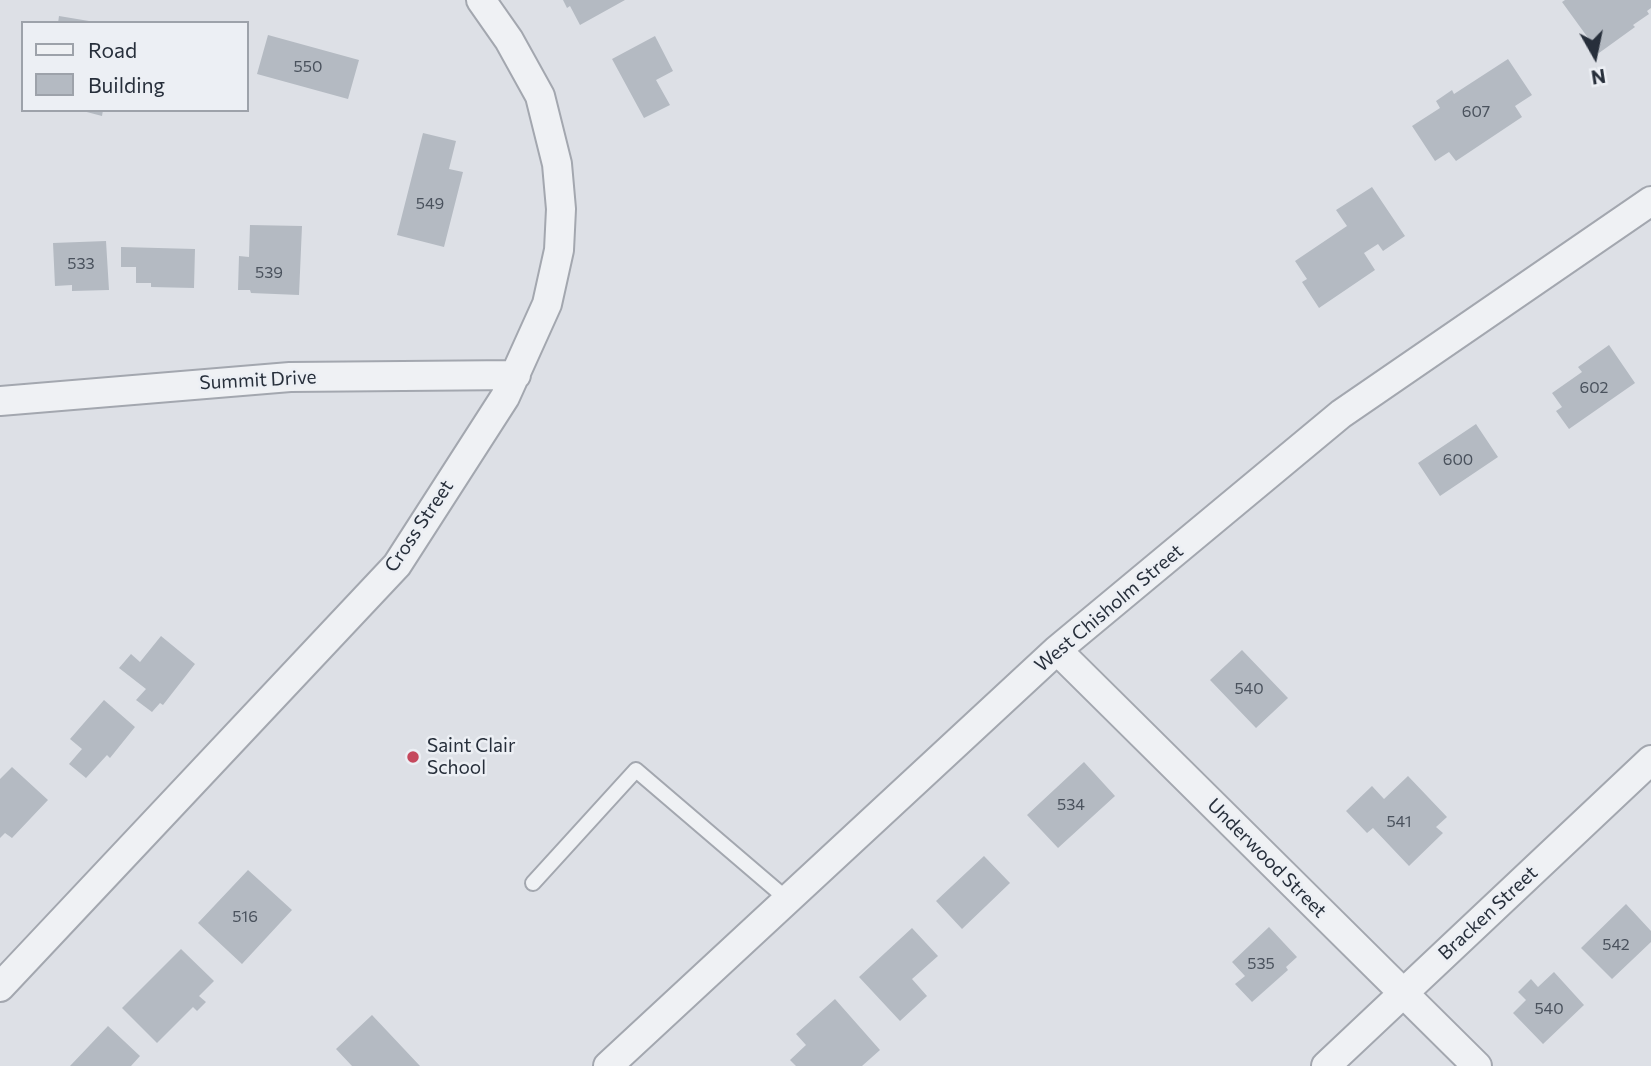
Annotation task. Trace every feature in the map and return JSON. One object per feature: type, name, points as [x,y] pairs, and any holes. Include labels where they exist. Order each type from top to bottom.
[{"type":"street","name":"Cross Street","points":[[0,987],[397,565],[505,397],[516,375],[538,329],[552,285],[559,250],[562,209],[557,164],[540,96],[509,40],[481,0]]},
{"type":"street","name":"West Chisholm Street","points":[[608,1066],[1057,650],[1341,414],[1651,201]]},
{"type":"street","name":"Summit Drive","points":[[0,401],[290,377],[516,375]]},
{"type":"street","name":"Underwood Street","points":[[1057,650],[1477,1066]]},
{"type":"street","name":"Bracken Street","points":[[1326,1066],[1651,760]]},
{"type":"lane","points":[[533,883],[636,770],[788,900]]},
{"type":"building","points":[[563,0],[625,0],[580,25],[570,6],[567,8]]},
{"type":"building","points":[[1651,0],[1651,8],[1647,11],[1649,14],[1633,25],[1635,27],[1599,53],[1562,2]]},
{"type":"building","points":[[59,16],[89,21],[58,21]]},
{"type":"building","points":[[268,35],[359,60],[348,99],[257,74]]},
{"type":"building","points":[[655,36],[673,71],[656,80],[670,105],[644,118],[612,59]]},
{"type":"building","points":[[1508,59],[1532,95],[1515,106],[1522,117],[1456,161],[1449,152],[1435,161],[1412,126],[1440,108],[1436,101],[1452,90],[1454,94]]},
{"type":"building","points":[[87,112],[103,112],[102,116]]},
{"type":"building","points":[[423,133],[456,141],[449,169],[463,172],[444,247],[397,235]]},
{"type":"building","points":[[1372,187],[1405,236],[1383,251],[1378,244],[1364,253],[1375,270],[1319,308],[1302,282],[1307,279],[1295,261],[1347,226],[1336,210]]},
{"type":"building","points":[[250,225],[302,226],[299,295],[238,290],[239,256],[249,257]]},
{"type":"building","points":[[106,241],[109,290],[72,291],[72,285],[55,286],[53,243]]},
{"type":"building","points":[[121,247],[195,249],[194,288],[151,287],[151,283],[136,283],[136,267],[121,267]]},
{"type":"building","points":[[1609,345],[1635,383],[1569,429],[1556,411],[1562,407],[1552,393],[1582,372],[1578,367]]},
{"type":"building","points":[[1476,424],[1498,457],[1440,496],[1418,463]]},
{"type":"building","points":[[161,636],[195,664],[163,705],[160,703],[152,712],[136,700],[146,689],[119,668],[131,654],[140,662]]},
{"type":"building","points":[[1242,650],[1288,698],[1256,728],[1210,680]]},
{"type":"building","points":[[104,700],[135,727],[110,758],[107,755],[86,778],[69,764],[82,749],[70,739]]},
{"type":"building","points":[[1084,762],[1115,796],[1058,848],[1027,815]]},
{"type":"building","points":[[12,767],[48,800],[12,838],[5,833],[0,838],[0,779]]},
{"type":"building","points":[[1408,776],[1447,817],[1436,827],[1443,833],[1409,866],[1373,828],[1367,833],[1346,811],[1372,786],[1384,799]]},
{"type":"building","points":[[984,856],[1010,883],[962,929],[936,901]]},
{"type":"building","points":[[248,870],[292,910],[242,964],[198,923]]},
{"type":"building","points":[[1626,904],[1651,931],[1651,942],[1612,979],[1581,948]]},
{"type":"building","points":[[1269,927],[1297,957],[1286,967],[1288,970],[1252,1002],[1235,984],[1245,976],[1232,962]]},
{"type":"building","points":[[912,928],[938,956],[912,979],[927,996],[900,1021],[859,977]]},
{"type":"building","points":[[181,949],[214,981],[199,996],[206,1002],[197,1011],[193,1007],[157,1043],[122,1008]]},
{"type":"building","points":[[1554,972],[1584,1005],[1543,1044],[1513,1013],[1526,1000],[1518,992],[1531,979],[1538,987]]},
{"type":"building","points":[[835,999],[880,1050],[862,1066],[796,1066],[790,1060],[806,1045],[796,1034]]},
{"type":"building","points":[[372,1015],[420,1066],[352,1066],[336,1049]]},
{"type":"building","points":[[108,1026],[140,1056],[131,1066],[70,1066]]},
{"type":"place","name":"Saint Clair School","points":[[413,757]]}]
